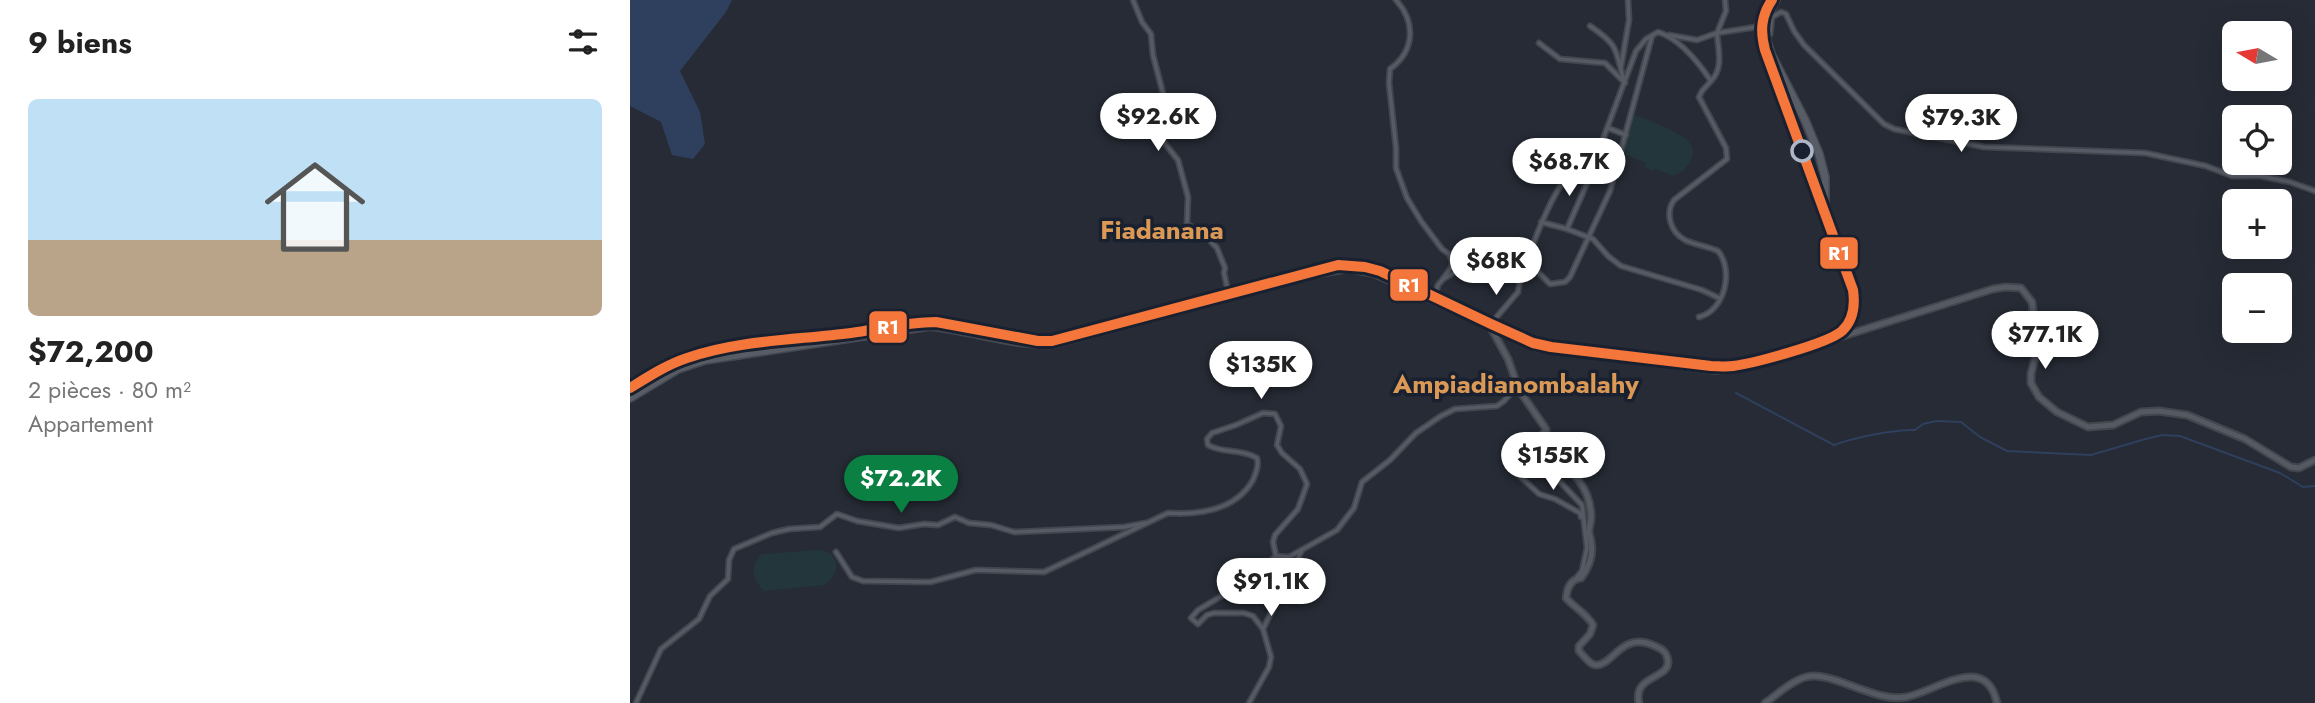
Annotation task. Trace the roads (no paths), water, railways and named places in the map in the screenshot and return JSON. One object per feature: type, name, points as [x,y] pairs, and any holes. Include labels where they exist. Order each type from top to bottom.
[{"type":"main road","points":[[630,398],[678,369],[705,360],[930,326],[954,328],[1038,345],[1054,344],[1308,275],[1348,268],[1374,272],[1536,347],[1716,370],[1732,369],[1816,346],[1838,337],[1854,316],[1856,294],[1825,205],[1825,177],[1819,154],[1765,36],[1766,17],[1776,0]]},
{"type":"street","points":[[1133,0],[1151,34],[1153,55],[1167,109],[1163,122],[1155,131],[1178,160],[1188,197],[1188,224],[1212,240],[1223,259],[1229,296]]},
{"type":"street","points":[[1396,0],[1408,15],[1409,37],[1406,54],[1391,69],[1389,83],[1396,168],[1407,198],[1452,261],[1452,266],[1438,285],[1434,300]]},
{"type":"street","points":[[1620,69],[1629,20],[1628,0]]},
{"type":"street","points":[[1699,317],[1714,310],[1719,298],[1727,278],[1723,258],[1718,251],[1678,235],[1669,219],[1674,200],[1727,159],[1726,148],[1699,97],[1716,76],[1720,59],[1717,33],[1726,11],[1725,0]]},
{"type":"street","points":[[1567,229],[1595,165],[1640,44],[1658,32],[1697,40],[1717,33],[1756,27],[1769,0]]},
{"type":"street","points":[[1765,36],[1770,34],[1772,18],[1781,12],[1786,13],[1794,32],[1804,45],[1884,124],[1894,130],[1984,147],[2145,153],[2206,166],[2232,176],[2260,176],[2315,191]]},
{"type":"street","points":[[1590,26],[1602,34],[1619,54],[1625,83]]},
{"type":"street","points":[[1527,261],[1550,284],[1565,282],[1610,191],[1653,34]]},
{"type":"street","points":[[1667,35],[1711,81]]},
{"type":"street","points":[[1539,43],[1560,59],[1605,63],[1625,83]]},
{"type":"street","points":[[1608,128],[1626,135]]},
{"type":"street","points":[[1576,578],[1581,578],[1588,568],[1592,555],[1589,533],[1591,509],[1585,490],[1577,477],[1550,454],[1546,429],[1517,385],[1508,359],[1489,326],[1518,292],[1541,222],[1568,177],[1583,160],[1597,155],[1618,163]]},
{"type":"street","points":[[1541,222],[1589,237],[1621,266],[1719,298]]},
{"type":"street","points":[[1443,279],[1467,265],[1520,280]]},
{"type":"street","points":[[1838,337],[1993,289],[2021,289],[2032,302],[2033,310],[2029,328],[2036,354],[2031,383],[2039,397],[2057,412],[2088,427],[2113,425],[2141,412],[2159,411],[2187,415],[2245,439],[2291,467],[2299,468],[2315,460]]},
{"type":"street","points":[[1249,703],[1269,667],[1270,657],[1263,629],[1253,616],[1244,613],[1214,613],[1198,624],[1191,618],[1198,610],[1242,584],[1276,556],[1289,557],[1301,552],[1337,530],[1354,508],[1362,482],[1390,460],[1416,433],[1455,409],[1497,406],[1517,385]]},
{"type":"street","points":[[836,552],[852,577],[863,581],[930,582],[976,570],[1044,572],[1168,513],[1184,514],[1223,507],[1243,496],[1254,477],[1258,466],[1257,458],[1240,450],[1215,449],[1208,444],[1207,439],[1212,433],[1263,413],[1275,414],[1282,426],[1277,445],[1300,469],[1307,484],[1298,509],[1275,535],[1273,542],[1276,556]]},
{"type":"street","points":[[1546,429],[1535,440],[1539,457],[1582,506],[1587,548],[1582,571],[1570,583],[1566,598],[1587,615],[1593,625],[1590,634],[1579,646],[1579,651],[1592,664],[1603,663],[1632,642],[1648,642],[1660,648],[1667,657],[1663,672],[1641,685],[1637,693],[1639,703]]},
{"type":"street","points":[[1510,467],[1539,494],[1580,513],[1584,522]]},
{"type":"street","points":[[636,703],[661,649],[699,619],[710,596],[728,579],[729,560],[734,549],[772,533],[789,528],[820,527],[837,514],[857,521],[899,528],[938,525],[955,517],[969,523],[991,525],[1014,533],[1151,523]]},
{"type":"street","points":[[1263,629],[1301,552]]},
{"type":"street","points":[[1765,703],[1792,683],[1819,676],[1862,691],[1904,698],[1949,681],[1976,677],[1987,683],[1995,692],[1997,703]]},
{"type":"water","points":[[630,0],[732,0],[726,12],[680,71],[700,112],[705,144],[693,159],[672,155],[661,122],[630,106]]},
{"type":"waterway","points":[[1736,393],[1834,445],[1874,434],[1915,430],[1923,424],[1936,421],[1961,422],[1980,437],[2007,451],[2091,455],[2162,435],[2180,436],[2280,473],[2303,487],[2315,486]]},
{"type":"district","name":"Fiadanana","points":[[1162,230]]},
{"type":"district","name":"Ampiadianombalahy","points":[[1516,384]]}]
